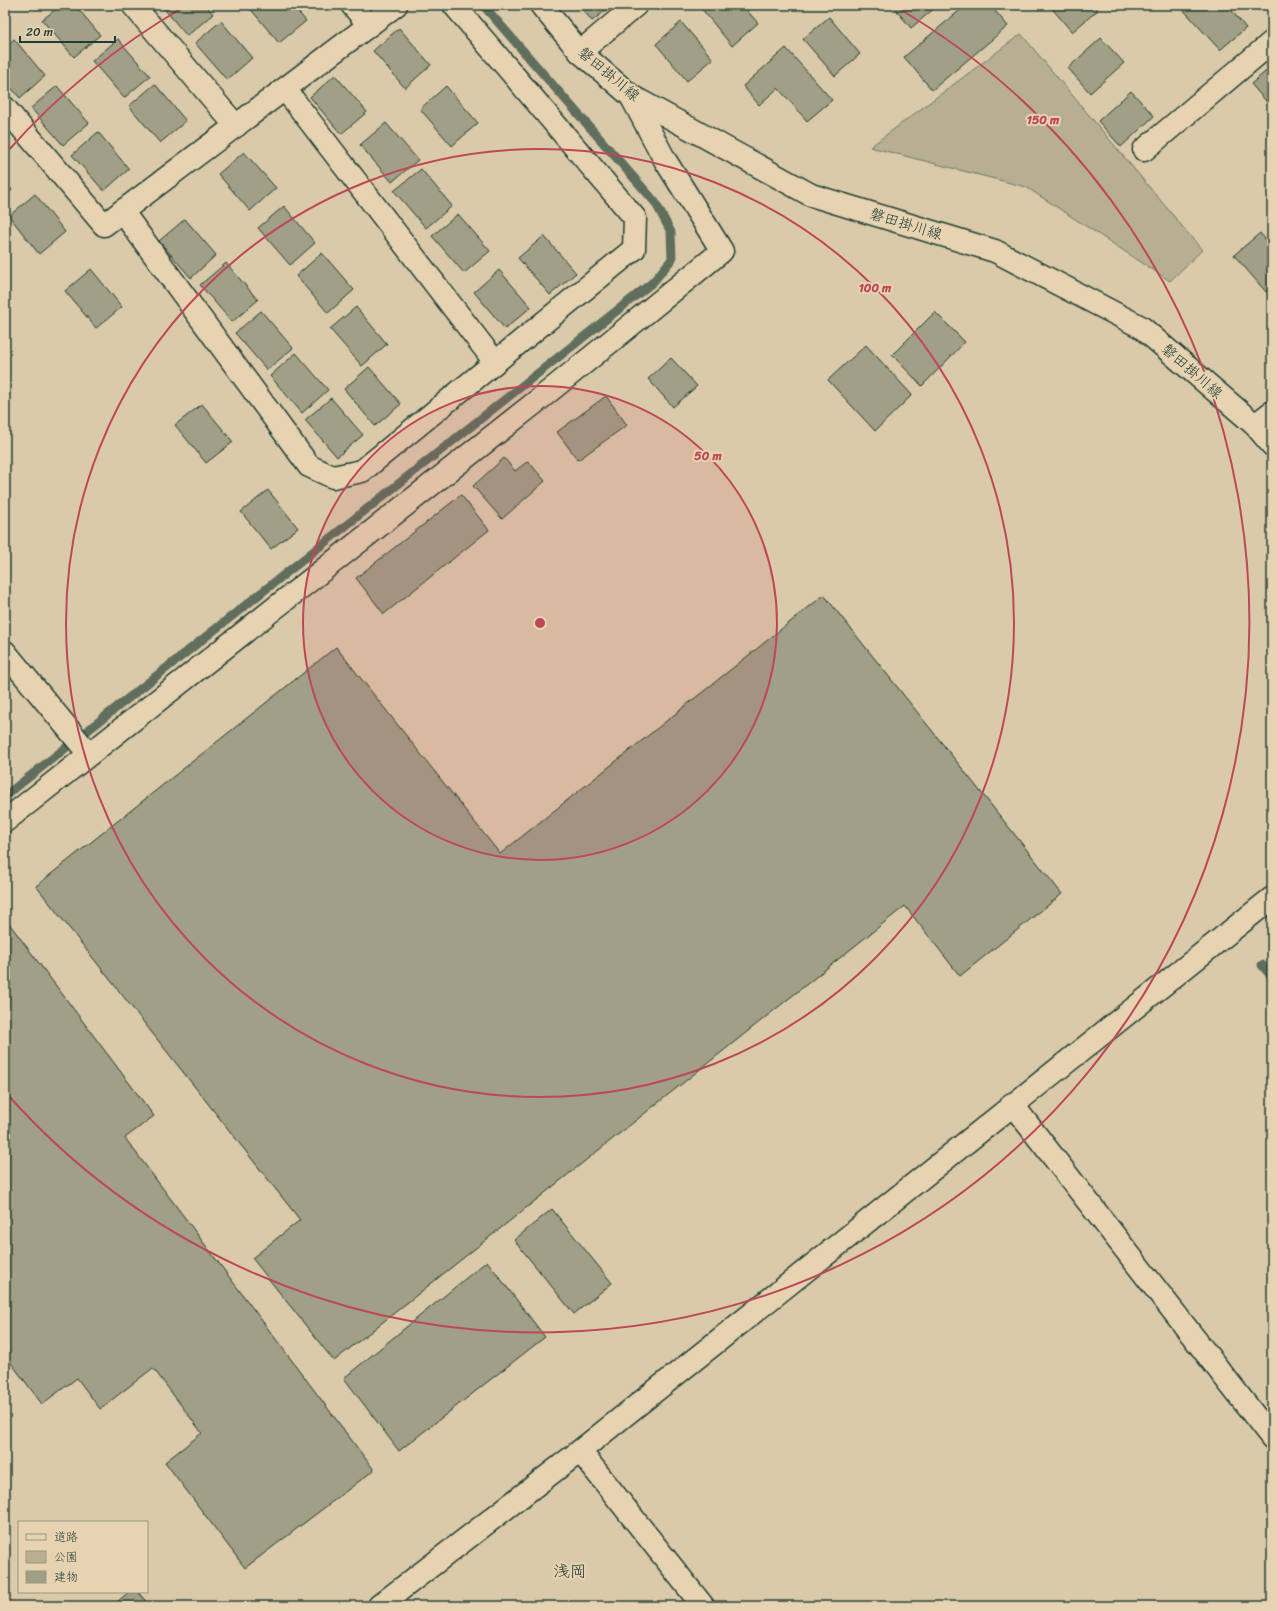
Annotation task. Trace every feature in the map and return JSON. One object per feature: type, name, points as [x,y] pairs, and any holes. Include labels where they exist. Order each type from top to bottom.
[{"type":"street","points":[[134,5],[236,126]]},
{"type":"street","points":[[352,5],[369,25]]},
{"type":"street","points":[[5,108],[104,225],[396,5]]},
{"type":"street","points":[[122,211],[309,466],[333,477],[362,471],[634,249],[635,218],[454,5]]},
{"type":"street","name":"磐田掛川線","points":[[541,5],[580,52],[632,96],[811,195],[995,251],[1141,327],[1264,419],[1272,445]]},
{"type":"street","points":[[580,52],[636,5]]},
{"type":"street","points":[[1144,150],[1272,42]]},
{"type":"street","points":[[285,88],[495,362]]},
{"type":"street","points":[[5,821],[541,398],[722,251],[666,160],[632,96]]},
{"type":"street","points":[[5,652],[89,754]]},
{"type":"street","points":[[379,1606],[580,1451],[1012,1104],[1272,898]]},
{"type":"street","points":[[1012,1104],[1272,1438]]},
{"type":"street","points":[[580,1451],[702,1606]]},
{"type":"green space","points":[[1021,34],[1202,250],[1170,281],[1026,187],[870,147]]},
{"type":"building","points":[[61,5],[75,5],[100,35],[74,57],[42,20]]},
{"type":"building","points":[[161,5],[206,5],[213,14],[187,36]]},
{"type":"building","points":[[292,5],[306,21],[279,43],[248,6]]},
{"type":"building","points":[[579,5],[613,5],[592,21]]},
{"type":"building","points":[[705,5],[742,5],[758,23],[732,46],[701,8]]},
{"type":"building","points":[[892,5],[936,5],[937,6],[911,28]]},
{"type":"building","points":[[966,5],[990,5],[1008,26],[932,90],[904,57]]},
{"type":"building","points":[[1049,5],[1094,5],[1098,10],[1072,32]]},
{"type":"building","points":[[1179,5],[1227,5],[1246,28],[1220,50]]},
{"type":"building","points":[[829,17],[860,54],[835,76],[803,39]]},
{"type":"building","points":[[221,21],[252,58],[227,80],[195,43]]},
{"type":"building","points":[[681,22],[713,59],[687,81],[656,44]]},
{"type":"building","points":[[399,28],[431,65],[405,88],[373,51]]},
{"type":"building","points":[[1101,38],[1124,63],[1090,93],[1068,68]]},
{"type":"building","points":[[14,39],[45,76],[20,98],[5,81],[5,47]]},
{"type":"building","points":[[118,39],[150,76],[124,98],[92,61]]},
{"type":"building","points":[[786,48],[832,100],[807,121],[778,88],[759,105],[743,86]]},
{"type":"building","points":[[1272,66],[1272,108],[1251,84]]},
{"type":"building","points":[[335,75],[367,112],[341,134],[310,97]]},
{"type":"building","points":[[155,84],[186,121],[160,143],[129,106]]},
{"type":"building","points":[[57,86],[89,123],[63,145],[31,108]]},
{"type":"building","points":[[446,86],[478,123],[452,146],[420,109]]},
{"type":"building","points":[[1131,91],[1154,116],[1121,147],[1098,121]]},
{"type":"building","points":[[386,123],[418,160],[392,182],[360,145]]},
{"type":"building","points":[[98,132],[129,169],[104,191],[72,155]]},
{"type":"building","points":[[244,152],[276,188],[250,211],[218,174]]},
{"type":"building","points":[[421,169],[452,206],[426,228],[394,191]]},
{"type":"building","points":[[5,182],[12,190],[5,197]]},
{"type":"building","points":[[35,194],[65,232],[39,254],[9,216]]},
{"type":"building","points":[[284,206],[315,243],[290,265],[258,228]]},
{"type":"building","points":[[458,214],[490,251],[464,273],[432,236]]},
{"type":"building","points":[[185,219],[216,255],[191,278],[159,241]]},
{"type":"building","points":[[1260,233],[1272,247],[1272,286],[1266,292],[1234,255]]},
{"type":"building","points":[[544,236],[576,273],[550,295],[518,258]]},
{"type":"building","points":[[322,253],[354,290],[328,313],[296,276]]},
{"type":"building","points":[[226,263],[258,300],[232,322],[200,285]]},
{"type":"building","points":[[91,269],[122,307],[96,328],[65,291]]},
{"type":"building","points":[[499,270],[531,307],[505,329],[474,292]]},
{"type":"building","points":[[356,307],[387,344],[362,366],[330,329]]},
{"type":"building","points":[[261,311],[293,348],[267,370],[235,333]]},
{"type":"building","points":[[935,312],[965,342],[922,386],[892,355]]},
{"type":"building","points":[[866,345],[912,395],[875,431],[828,380]]},
{"type":"building","points":[[296,353],[328,390],[302,413],[270,376]]},
{"type":"building","points":[[671,358],[697,386],[673,407],[648,379]]},
{"type":"building","points":[[369,367],[401,404],[375,426],[344,389]]},
{"type":"building","points":[[606,396],[627,425],[578,460],[557,432]]},
{"type":"building","points":[[331,398],[363,435],[337,457],[305,420]]},
{"type":"building","points":[[202,404],[233,442],[206,463],[175,425]]},
{"type":"building","points":[[504,458],[515,471],[528,461],[545,481],[502,519],[473,486]]},
{"type":"building","points":[[268,490],[298,528],[271,549],[241,512]]},
{"type":"building","points":[[461,495],[489,530],[384,614],[356,578]]},
{"type":"building","points":[[824,595],[1062,894],[960,976],[905,906],[334,1361],[252,1258],[300,1220],[36,886],[336,647],[500,854]]},
{"type":"building","points":[[5,918],[154,1116],[125,1138],[374,1470],[245,1568],[165,1462],[202,1433],[153,1368],[100,1409],[77,1378],[42,1404],[5,1355]]},
{"type":"building","points":[[552,1209],[612,1283],[574,1314],[514,1240]]},
{"type":"building","points":[[487,1261],[545,1337],[399,1451],[344,1378]]},
{"type":"building","points":[[128,1593],[139,1593],[150,1606],[112,1606]]},
{"type":"waterway","points":[[5,796],[653,282],[672,259],[671,232],[655,202],[483,5]]},
{"type":"waterway","points":[[1262,965],[1272,977]]},
{"type":"district","name":"浅岡","points":[[570,1571]]}]
